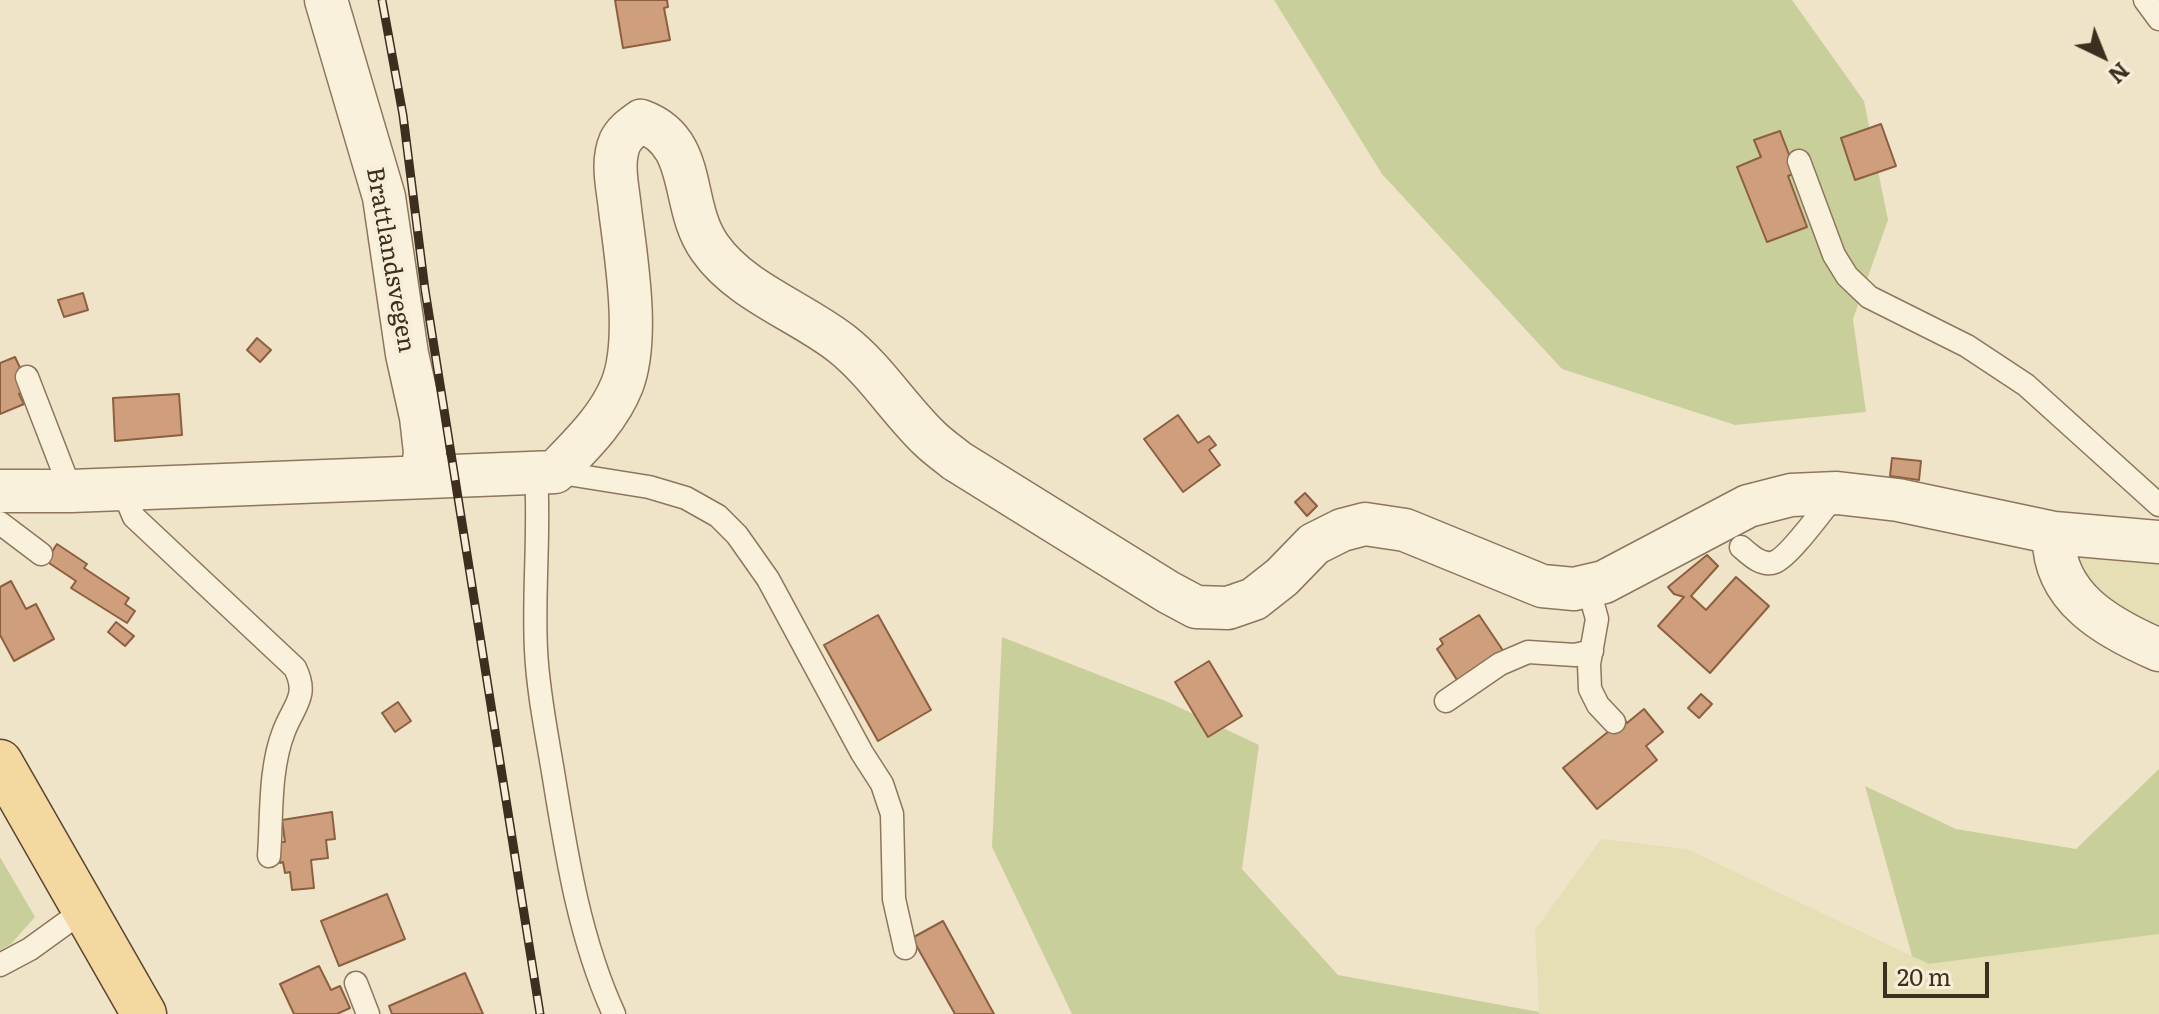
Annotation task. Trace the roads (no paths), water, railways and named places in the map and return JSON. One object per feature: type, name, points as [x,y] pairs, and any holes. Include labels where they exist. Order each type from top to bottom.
[{"type":"main road","points":[[0,762],[144,1014]]},
{"type":"street","name":"Brattlandsvegen","points":[[326,0],[384,197],[407,354],[421,417],[425,452],[422,476]]},
{"type":"street","points":[[0,491],[71,491],[546,472],[590,436],[611,408],[623,384],[631,347],[627,269],[615,167],[619,144],[628,131],[641,121],[656,126],[668,136],[678,153],[693,214],[711,249],[725,265],[751,286],[844,346],[878,378],[930,439],[957,461],[1196,607],[1228,608],[1254,599],[1282,577],[1314,544],[1342,530],[1365,524],[1405,530],[1542,586],[1574,589],[1604,582],[1748,506],[1791,495],[1837,493],[1898,500],[2054,533],[2159,542]]},
{"type":"street","points":[[2054,533],[2056,562],[2063,580],[2077,599],[2126,636],[2159,650]]},
{"type":"lane","points":[[2145,0],[2159,19]]},
{"type":"lane","points":[[1799,161],[1834,255],[1847,276],[1869,297],[1967,346],[2026,385],[2159,505]]},
{"type":"lane","points":[[27,377],[71,491]]},
{"type":"lane","points":[[614,1014],[585,941],[540,697],[536,650],[539,514],[546,472],[649,487],[686,498],[718,516],[737,535],[768,579],[862,753],[882,784],[892,814],[894,899],[905,948]]},
{"type":"lane","points":[[127,489],[128,503],[134,517],[295,668],[302,682],[302,694],[283,734],[276,769],[269,856]]},
{"type":"lane","points":[[1741,547],[1753,558],[1765,563],[1774,562],[1785,555],[1837,493]]},
{"type":"lane","points":[[0,523],[41,554]]},
{"type":"lane","points":[[1588,586],[1597,619],[1589,664],[1590,689],[1598,705],[1614,722]]},
{"type":"lane","points":[[1446,701],[1500,664],[1528,652],[1575,655],[1592,651]]},
{"type":"lane","points":[[0,965],[30,949],[84,910]]},
{"type":"lane","points":[[356,983],[368,1014]]},
{"type":"railway","points":[[382,0],[403,115],[425,290],[540,1014]]}]
